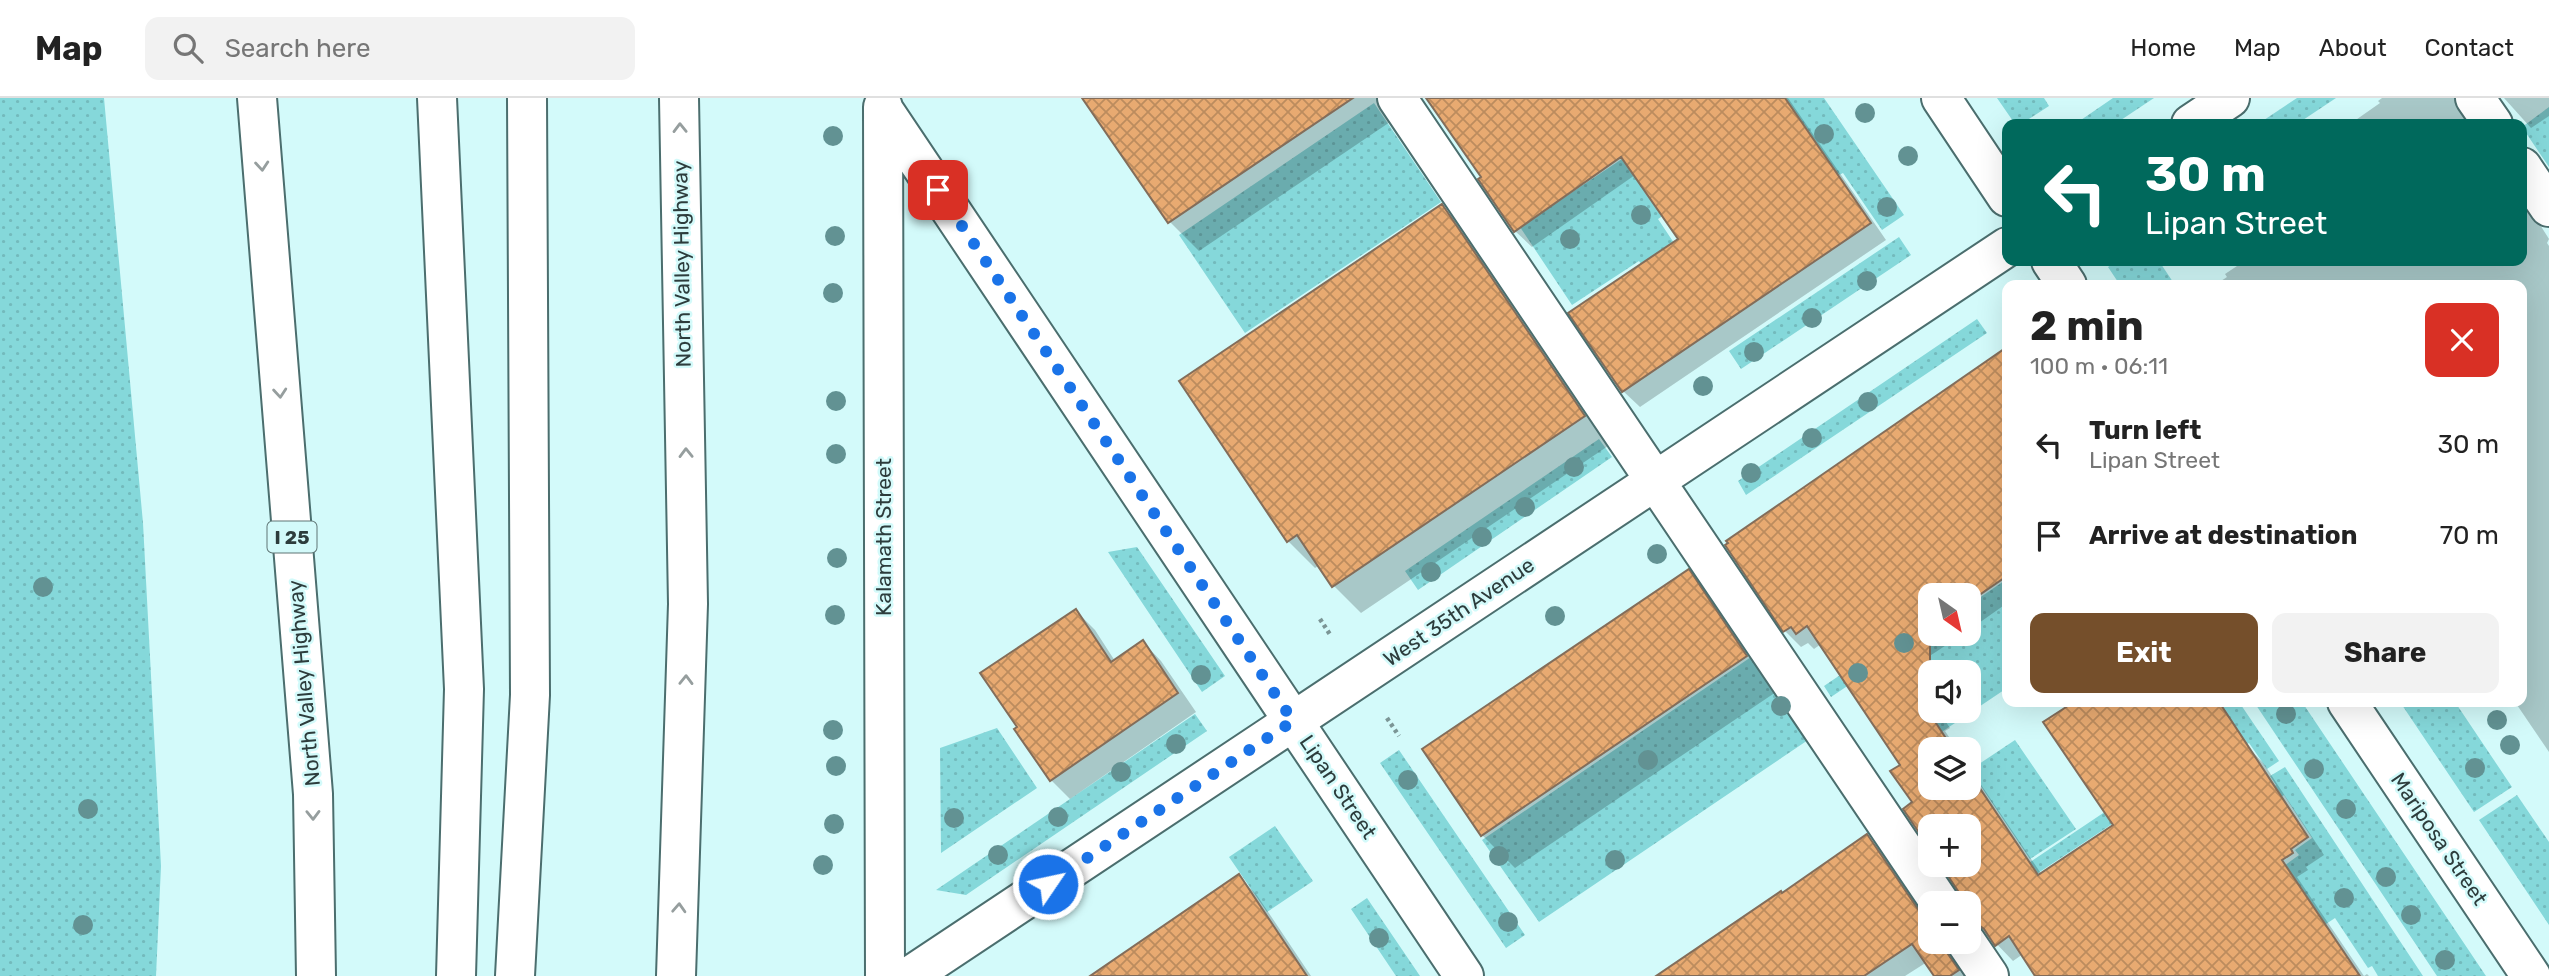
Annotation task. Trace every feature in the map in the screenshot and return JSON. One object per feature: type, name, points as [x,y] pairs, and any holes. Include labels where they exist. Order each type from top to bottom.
[{"type":"main road","name":"North Valley Highway","points":[[257,98],[313,794],[316,976]]},
{"type":"main road","points":[[437,98],[464,689],[456,976]]},
{"type":"main road","points":[[515,976],[530,695],[527,98]]},
{"type":"main road","name":"North Valley Highway","points":[[676,976],[688,604],[680,98]]},
{"type":"main road","points":[[1397,98],[1932,891]]},
{"type":"main road","points":[[1941,98],[2002,190]]},
{"type":"main road","points":[[2198,119],[2230,98]]},
{"type":"main road","points":[[2475,98],[2490,119]]},
{"type":"main road","name":"Lipan Street","points":[[883,104],[1464,976]]},
{"type":"main road","name":"Kalamath Street","points":[[883,104],[885,976]]},
{"type":"main road","points":[[2527,174],[2549,207]]},
{"type":"main road","name":"West 35th Avenue","points":[[932,970],[1293,721],[2002,250]]},
{"type":"main road","name":"Mariposa Street","points":[[2350,707],[2531,976]]},
{"type":"main road","points":[[1974,954],[1989,976]]},
{"type":"shaded area","points":[[0,98],[104,98],[143,523],[161,866],[156,976],[0,976]]},
{"type":"shaded area","points":[[1784,98],[1824,98],[1904,215],[1882,230],[1843,173],[1837,176]]},
{"type":"shaded area","points":[[1997,98],[2044,98],[2049,106],[2029,119],[2012,119]]},
{"type":"shaded area","points":[[2113,98],[2154,98],[2122,119],[2082,119]]},
{"type":"shaded area","points":[[2297,98],[2336,98],[2304,119],[2266,119]]},
{"type":"shaded area","points":[[1374,103],[1441,202],[1245,333],[1179,235]]},
{"type":"shaded area","points":[[2549,107],[2549,167],[2527,134],[2527,123]]},
{"type":"shaded area","points":[[1676,123],[1718,180],[1658,219],[1708,294],[1666,300],[1639,261],[1572,305],[1520,227]]},
{"type":"shaded area","points":[[1899,237],[1911,255],[1741,369],[1729,351]]},
{"type":"shaded area","points":[[2162,266],[2172,280],[2117,280],[2108,267]]},
{"type":"shaded area","points":[[1977,319],[1987,333],[1746,495],[1738,481]]},
{"type":"shaded area","points":[[1599,439],[1612,457],[1418,590],[1405,571]]},
{"type":"shaded area","points":[[1137,547],[1225,676],[1202,692],[1108,552]]},
{"type":"shaded area","points":[[1896,574],[1918,607],[1918,646],[1981,646],[1981,597],[2002,582],[2002,691],[1981,705],[1981,660],[1918,660],[1918,681],[1898,652],[1831,697],[1824,686],[1896,637]]},
{"type":"shaded area","points":[[1754,655],[1811,738],[1539,922],[1482,840]]},
{"type":"shaded area","points":[[2195,707],[2242,707],[2279,761],[2267,769],[2249,743],[2234,752],[2230,746],[1988,906],[1981,895],[2215,738]]},
{"type":"shaded area","points":[[2257,707],[2305,707],[2486,976],[2437,976]]},
{"type":"shaded area","points":[[2403,707],[2458,707],[2512,787],[2474,812]]},
{"type":"shaded area","points":[[1195,714],[1207,731],[966,895],[936,890]]},
{"type":"shaded area","points":[[1920,723],[1955,723],[1934,737],[1918,737],[1918,748],[1900,760],[1889,743]]},
{"type":"shaded area","points":[[997,728],[1037,788],[941,853],[940,748]]},
{"type":"shaded area","points":[[2015,740],[2076,829],[2030,859],[1981,786],[1981,763]]},
{"type":"shaded area","points":[[1399,750],[1525,935],[1506,948],[1380,763]]},
{"type":"shaded area","points":[[2285,767],[2423,976],[2378,976],[2372,966],[2368,968],[2335,918],[2248,976],[2284,866],[2299,855],[2295,850],[2312,838],[2284,795],[2268,806],[2261,796],[2276,785],[2270,776]]},
{"type":"shaded area","points":[[2517,795],[2549,842],[2549,925],[2479,820]]},
{"type":"shaded area","points":[[1275,826],[1313,881],[1267,912],[1229,857]]},
{"type":"shaded area","points":[[1367,898],[1420,976],[1396,976],[1351,909]]},
{"type":"building","points":[[1082,98],[1353,98],[1168,223]]},
{"type":"building","points":[[1426,98],[1785,98],[1871,223],[1622,392],[1568,313],[1678,239],[1621,157],[1514,232],[1478,179],[1481,177]]},
{"type":"building","points":[[1442,204],[1585,416],[1332,587],[1297,535],[1287,542],[1179,381]]},
{"type":"building","points":[[2002,350],[2002,579],[1981,594],[1981,583],[1918,583],[1918,646],[1930,646],[1930,660],[1918,660],[1918,723],[1936,723],[1945,737],[1918,737],[1918,800],[1981,800],[1981,790],[2038,875],[2113,825],[2043,722],[2066,707],[2222,707],[2308,837],[2291,849],[2293,853],[2282,860],[2360,976],[2035,976],[2009,936],[1995,946],[1981,927],[1981,891],[1958,891],[1949,877],[1981,877],[1981,814],[1918,814],[1918,831],[1903,809],[1912,802],[1890,771],[1900,765],[1807,626],[1796,634],[1791,627],[1783,632],[1725,545],[1728,543],[1726,541]]},
{"type":"building","points":[[1689,569],[1747,656],[1481,836],[1422,749]]},
{"type":"building","points":[[1076,609],[1111,662],[1143,640],[1178,693],[1050,781],[980,673]]},
{"type":"building","points":[[1867,834],[1918,909],[1918,953],[1912,944],[1864,976],[1656,976],[1781,891],[1782,893]]},
{"type":"building","points":[[1239,874],[1307,976],[1090,976]]},
{"type":"building","points":[[1919,954],[1948,954],[1959,970],[1950,976],[1934,976]]},
{"type":"route","points":[[938,190],[1293,721],[1048,884]]}]
